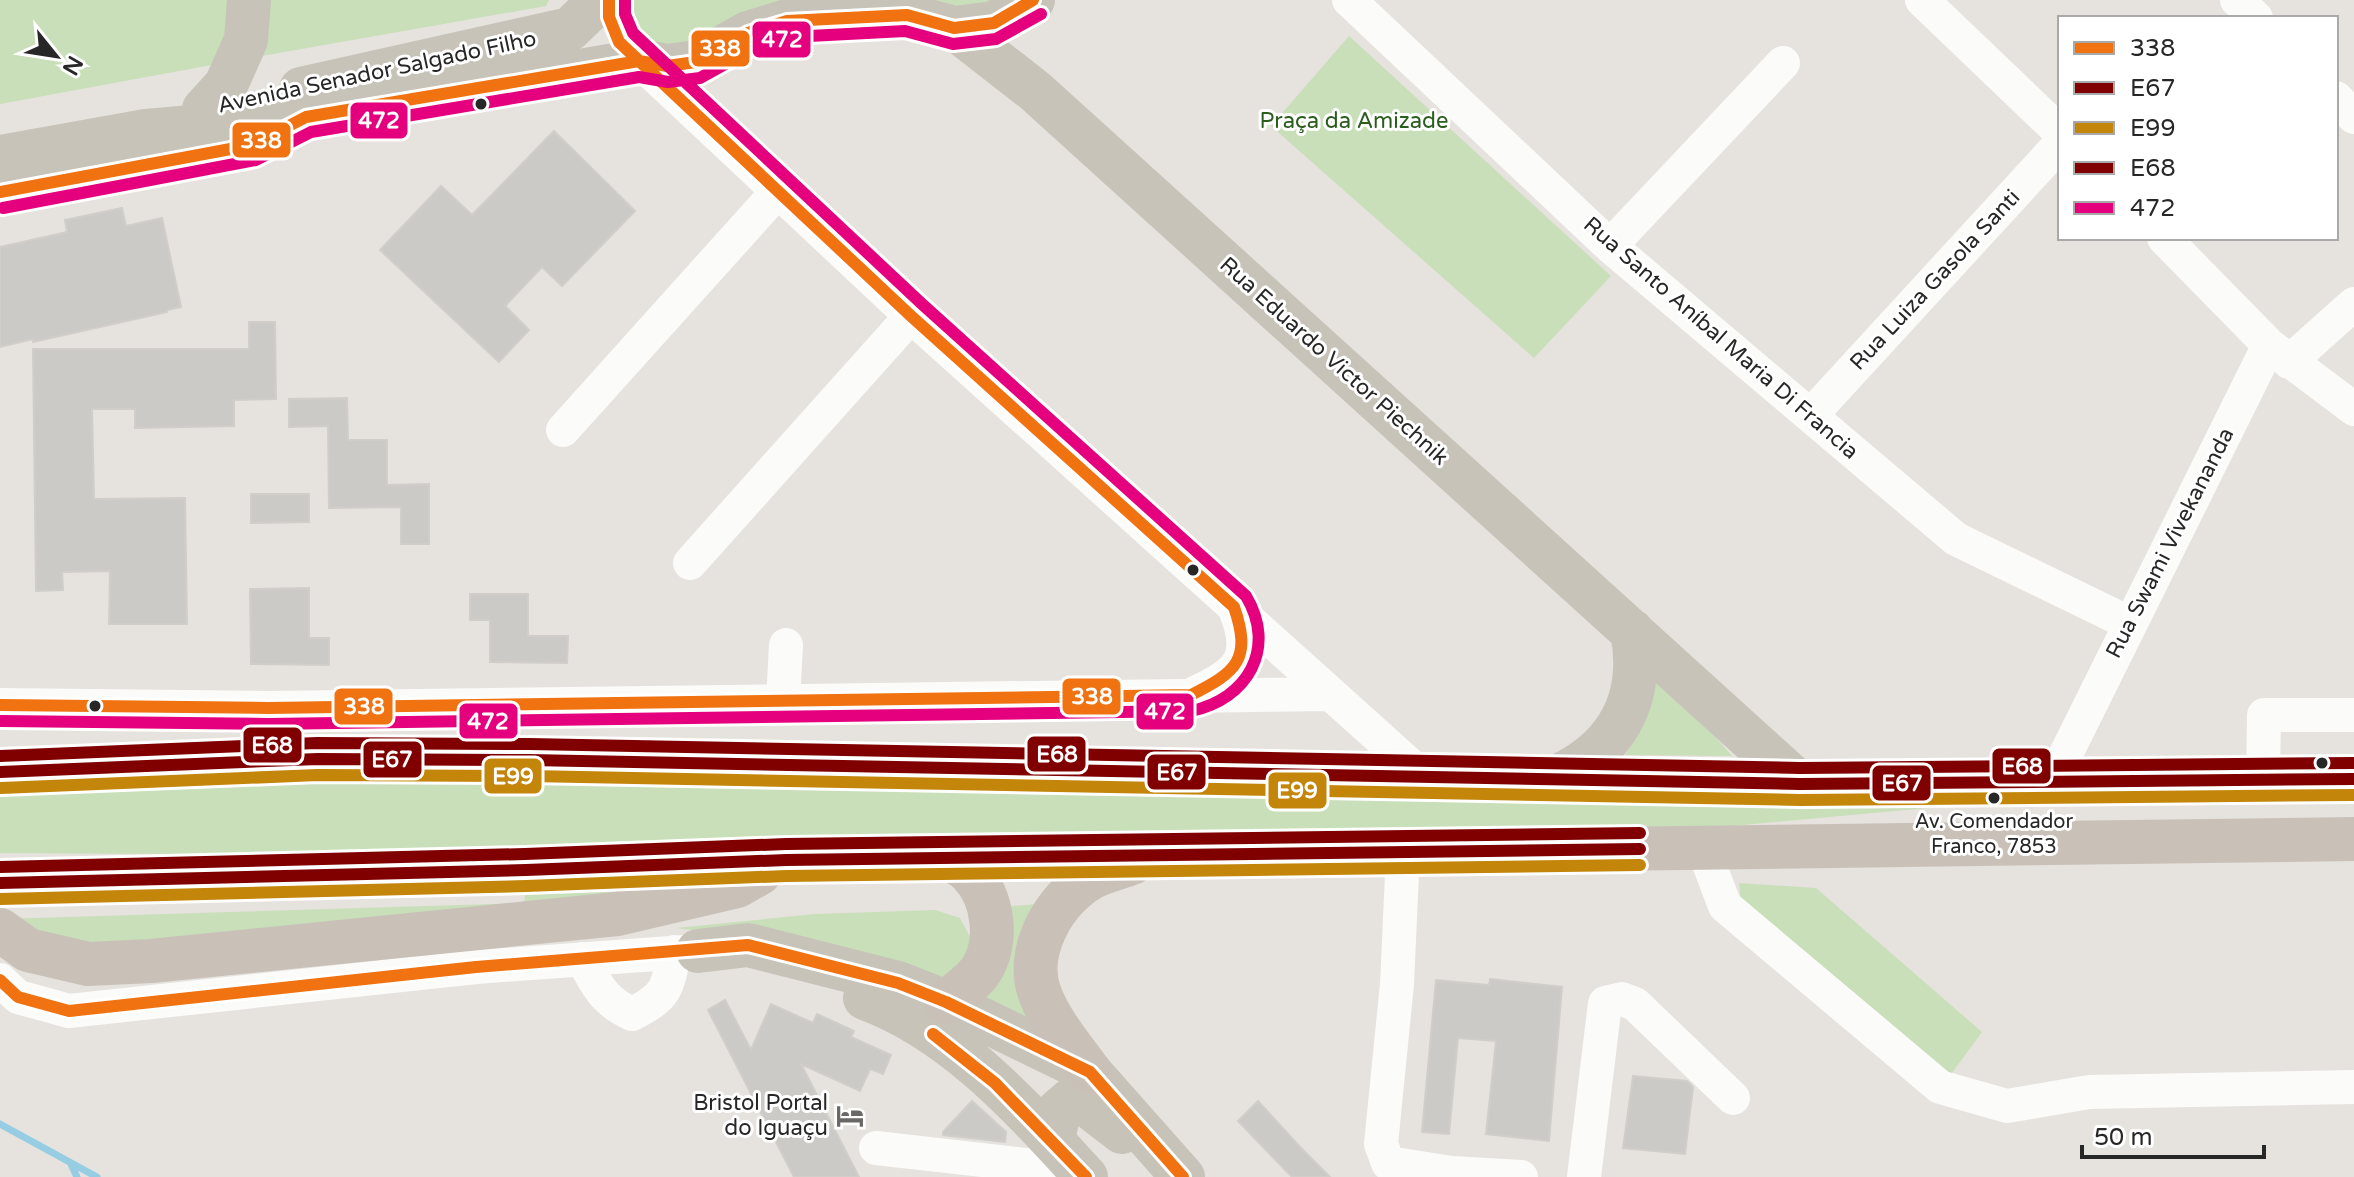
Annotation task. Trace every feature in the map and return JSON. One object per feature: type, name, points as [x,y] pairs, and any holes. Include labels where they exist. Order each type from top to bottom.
[{"type":"highway","points":[[0,772],[318,759],[529,760],[1800,784],[2354,779]]},
{"type":"highway","points":[[0,883],[786,860],[2354,839]]},
{"type":"highway","points":[[1090,1072],[1052,1020],[1039,991],[1040,942],[1050,919],[1063,901],[1091,878],[1150,856]]},
{"type":"highway","points":[[946,1002],[981,971],[991,946],[992,922],[985,899],[970,873],[949,858]]},
{"type":"highway","points":[[0,930],[28,950],[88,964],[151,961],[617,914],[737,886],[786,860]]},
{"type":"main road","points":[[204,109],[226,85],[246,40],[249,0]]},
{"type":"main road","name":"Avenida Senador Salgado Filho","points":[[146,131],[204,109],[570,29],[600,0]]},
{"type":"main road","points":[[609,0],[609,17],[619,42],[639,61]]},
{"type":"main road","points":[[1025,3],[1020,43],[1035,91]]},
{"type":"main road","name":"Avenida Senador Salgado Filho","points":[[0,157],[146,131],[306,117],[639,61],[667,66],[696,62],[748,33],[787,21],[907,15],[954,28],[994,23],[1025,3]]},
{"type":"main road","name":"Rua Eduardo Victor Piechnik","points":[[954,28],[1035,91],[1800,784]]},
{"type":"main road","points":[[0,192],[252,145],[306,117]]},
{"type":"main road","points":[[1547,781],[1574,770],[1604,747],[1621,720],[1635,676],[1632,631]]},
{"type":"main road","points":[[686,952],[748,945],[898,983],[946,1002],[1090,1072],[1183,1177]]},
{"type":"main road","points":[[686,952],[742,967],[818,980],[897,1010],[955,1049],[1008,1095],[1073,1163]]},
{"type":"main road","points":[[1073,1163],[1059,1110],[1072,1099],[1079,1100],[1176,1177]]},
{"type":"street","name":"Rua Santo Aníbal Maria Di Francia","points":[[1349,0],[1610,246],[1956,539],[2129,623]]},
{"type":"street","points":[[1922,0],[2058,130]]},
{"type":"street","points":[[2237,0],[2254,16]]},
{"type":"street","points":[[639,61],[911,316],[1422,776]]},
{"type":"street","points":[[1610,246],[1783,63]]},
{"type":"street","points":[[2338,100],[2354,117]]},
{"type":"street","name":"Rua Luiza Gasola Santi","points":[[1811,415],[2058,146]]},
{"type":"street","points":[[563,430],[778,191]]},
{"type":"street","points":[[2166,240],[2279,354],[2354,409]]},
{"type":"street","points":[[2279,354],[2354,304]]},
{"type":"street","points":[[690,563],[911,316]]},
{"type":"street","name":"Rua Swami Vivekananda","points":[[2052,782],[2129,623],[2279,354]]},
{"type":"street","points":[[1191,695],[1227,677],[1236,668],[1244,647],[1244,630],[1234,607]]},
{"type":"street","points":[[783,701],[786,645]]},
{"type":"street","points":[[0,705],[268,708],[1331,694]]},
{"type":"street","points":[[2263,780],[2264,715],[2354,715]]},
{"type":"street","points":[[1703,848],[1725,906],[1940,1087],[2007,1106],[2089,1092],[2354,1087]]},
{"type":"street","points":[[1403,852],[1397,984],[1381,1144],[1388,1163],[1452,1173],[1521,1177]]},
{"type":"street","points":[[582,959],[613,1005],[632,1014],[656,1003],[686,952]]},
{"type":"street","points":[[0,980],[18,997],[69,1011],[460,968],[686,952]]},
{"type":"street","points":[[1584,1177],[1605,1003],[1622,999],[1635,1004],[1733,1098]]},
{"type":"street","points":[[876,1148],[1073,1163]]},
{"type":"green space","points":[[0,0],[234,0],[217,64],[0,104]]},
{"type":"green space","points":[[266,0],[549,0],[546,6],[256,57]]},
{"type":"green space","points":[[632,0],[996,0],[994,4],[645,47],[632,25]]},
{"type":"green space","name":"Praça da Amizade","points":[[1349,36],[1611,276],[1534,358],[1271,126]]},
{"type":"green space","points":[[1651,678],[1670,684],[1732,756],[1625,755],[1636,737]]},
{"type":"green space","points":[[316,773],[2025,799],[1710,828],[533,856],[0,853],[0,789]]},
{"type":"green space","points":[[1739,883],[1816,888],[1982,1032],[1946,1081],[1741,900]]},
{"type":"green space","points":[[660,884],[665,892],[107,953],[2,919],[524,903],[526,889]]},
{"type":"green space","points":[[1049,903],[1045,1032],[965,1004],[1000,907]]},
{"type":"green space","points":[[935,910],[960,918],[972,941],[965,966],[942,979],[825,946],[676,928],[815,914]]},
{"type":"building","points":[[554,131],[635,211],[562,286],[542,267],[505,306],[529,330],[499,362],[380,250],[441,186],[472,215]]},
{"type":"building","points":[[122,208],[126,226],[162,218],[181,307],[0,347],[0,247],[67,232],[65,220]]},
{"type":"building","points":[[249,322],[275,322],[276,399],[234,400],[234,426],[135,428],[135,409],[92,409],[94,499],[185,498],[187,624],[109,624],[110,571],[62,572],[63,590],[36,591],[33,349],[249,349]]},
{"type":"building","points":[[347,398],[348,440],[387,440],[387,485],[429,484],[429,544],[401,544],[401,507],[329,508],[328,426],[289,427],[289,399]]},
{"type":"building","points":[[251,494],[309,494],[309,522],[251,523]]},
{"type":"building","points":[[309,588],[309,638],[329,638],[329,665],[251,664],[250,589]]},
{"type":"building","points":[[470,594],[528,594],[528,636],[568,636],[567,663],[490,662],[490,620],[470,620]]},
{"type":"building","points":[[1490,979],[1562,987],[1549,1141],[1486,1134],[1496,1041],[1458,1038],[1449,1134],[1422,1132],[1436,980],[1489,985]]},
{"type":"building","points":[[725,1000],[751,1050],[771,1004],[813,1023],[817,1014],[854,1031],[851,1037],[891,1055],[883,1074],[870,1069],[860,1091],[801,1064],[859,1177],[794,1177],[708,1010]]},
{"type":"building","points":[[1633,1076],[1687,1081],[1693,1087],[1685,1154],[1623,1148]]},
{"type":"building","points":[[972,1101],[1006,1132],[1005,1142],[943,1135]]},
{"type":"building","points":[[1258,1101],[1330,1177],[1292,1177],[1238,1121]]},
{"type":"waterway","points":[[0,1124],[97,1177]]},
{"type":"waterway","points":[[71,1164],[77,1177]]},
{"type":"transit line","name":"338","points":[[0,705],[268,708],[1191,695],[1230,671],[1240,652],[1241,639],[1234,607],[911,316],[619,42],[609,17],[609,0]]},
{"type":"transit line","name":"472","points":[[0,721],[268,724],[1191,711],[1211,705],[1242,683],[1252,668],[1258,634],[1255,615],[1246,596],[922,304],[633,33],[625,14],[625,0]]},
{"type":"transit line","name":"338","points":[[0,192],[252,145],[306,117],[639,61],[667,66],[696,62],[748,33],[787,21],[907,15],[954,28],[994,23],[1033,0]]},
{"type":"transit line","name":"472","points":[[3,208],[256,160],[311,132],[639,77],[668,82],[700,78],[754,48],[790,37],[905,31],[953,44],[996,39],[1041,14]]},
{"type":"transit line","name":"E68","points":[[0,756],[317,743],[529,744],[1800,768],[2354,763]]},
{"type":"transit line","name":"E67","points":[[0,772],[318,759],[529,760],[1800,784],[2354,779]]},
{"type":"transit line","name":"E99","points":[[1,788],[318,775],[529,776],[1800,800],[2354,795]]},
{"type":"transit line","name":"E68","points":[[0,867],[786,844],[1640,833]]},
{"type":"transit line","name":"E67","points":[[0,883],[786,860],[1640,849]]},
{"type":"transit line","name":"E99","points":[[0,899],[786,876],[1640,865]]},
{"type":"transit line","name":"338","points":[[0,980],[18,997],[69,1011],[476,967],[748,945],[898,983],[946,1002],[1090,1072],[1183,1177]]},
{"type":"transit line","name":"338","points":[[933,1034],[995,1083],[1086,1177]]},
{"type":"place","name":"Av. Comendador Franco, 7853","points":[[1994,798]]},
{"type":"place","name":"Bristol Portal do Iguaçu","points":[[850,1116]]}]
